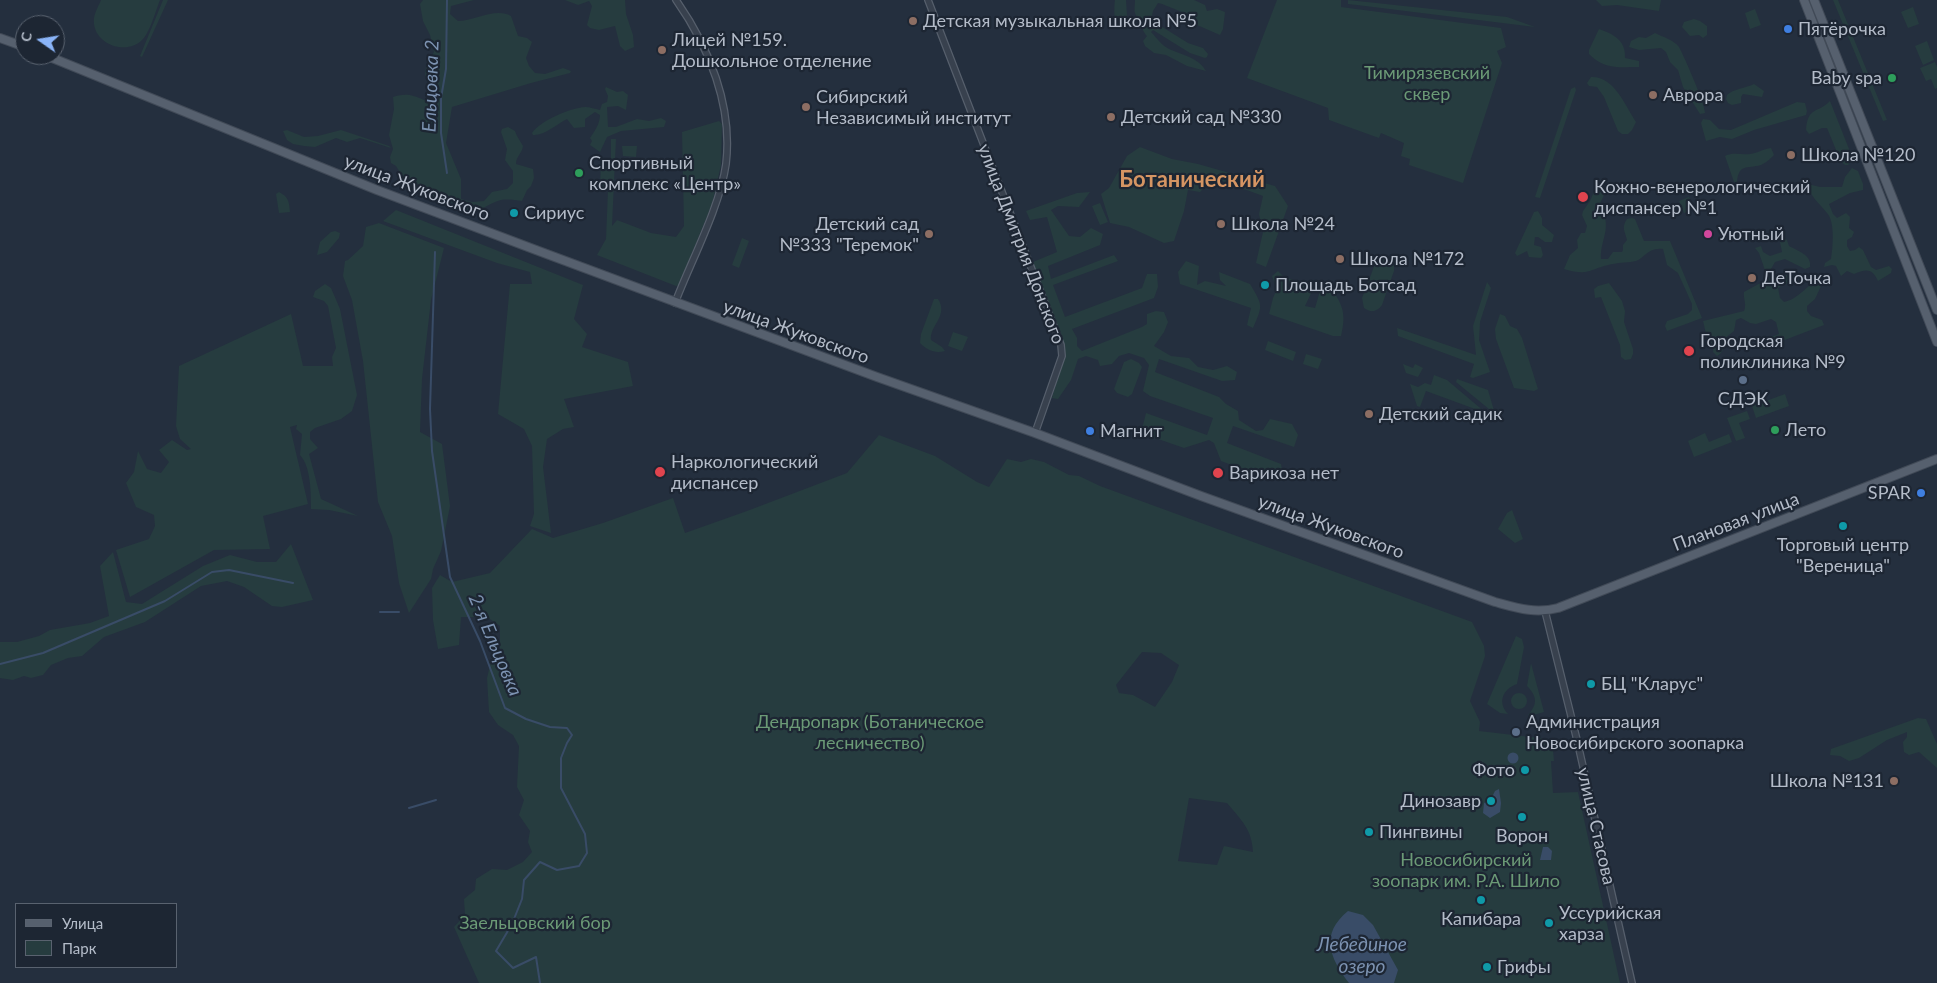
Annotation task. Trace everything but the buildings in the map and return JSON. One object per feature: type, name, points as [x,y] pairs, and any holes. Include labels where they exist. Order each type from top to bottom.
[{"type":"main road","points":[[1804,0],[1937,342]]},
{"type":"main road","points":[[1814,0],[1937,310]]},
{"type":"main road","points":[[0,38],[15,43]]},
{"type":"main road","name":"улица Жуковского","points":[[65,63],[384,193],[675,303],[1495,602],[1525,610],[1545,611]]},
{"type":"main road","name":"Плановая улица","points":[[1545,611],[1588,596],[1937,459]]},
{"type":"street","points":[[675,303],[720,187],[726,163],[726,123],[721,94],[706,52],[691,22],[676,0]]},
{"type":"street","name":"улица Дмитрия Донского","points":[[928,0],[1061,345],[1062,356],[1034,433]]},
{"type":"street","name":"улица Стасова","points":[[1545,611],[1577,740],[1632,983]]},
{"type":"green space","points":[[101,0],[160,0],[146,36],[136,44],[120,47],[111,45],[98,35],[94,18]]},
{"type":"green space","points":[[163,0],[168,0],[142,57],[140,56]]},
{"type":"green space","points":[[423,0],[474,0],[451,6],[450,14],[458,21],[499,13],[511,16],[518,36],[527,38],[532,42],[526,58],[529,66],[535,73],[545,74],[563,68],[571,71],[570,73],[452,107],[446,143],[461,179],[461,199],[472,202],[484,201],[492,192],[507,189],[513,183],[513,171],[505,160],[507,149],[501,132],[502,129],[508,127],[515,131],[523,146],[516,164],[533,169],[534,178],[522,201],[501,200],[473,212],[459,211],[455,203],[439,201],[419,184],[408,185],[396,166],[391,163],[390,157],[393,149],[389,135],[394,109],[393,97],[409,95],[424,100],[431,89],[431,82],[426,79],[425,71],[434,52],[430,35],[423,21],[420,4]]},
{"type":"green space","points":[[565,0],[625,0],[626,14],[633,35],[634,47],[625,51],[620,46],[615,26],[599,30],[590,28],[587,25],[592,6],[589,1],[578,5]]},
{"type":"green space","points":[[1115,0],[1126,0],[1127,15],[1123,26],[1116,25],[1115,23]]},
{"type":"green space","points":[[1135,0],[1194,0],[1205,5],[1207,11],[1217,9],[1225,12],[1223,29],[1220,35],[1197,25],[1192,16],[1162,4],[1158,3],[1153,11],[1151,20],[1188,43],[1203,48],[1208,54],[1207,57],[1190,53],[1153,30],[1151,32],[1166,47],[1199,62],[1206,71],[1187,66],[1166,55],[1154,53],[1145,46],[1143,41],[1147,36],[1135,13]]},
{"type":"green space","name":"Тимирязевский сквер","points":[[1277,0],[1341,0],[1341,7],[1501,28],[1506,47],[1497,51],[1502,63],[1463,183],[1409,165],[1410,159],[1401,156],[1404,143],[1381,133],[1379,138],[1329,120],[1328,108],[1247,78]]},
{"type":"green space","points":[[1348,0],[1507,17],[1535,27],[1348,4]]},
{"type":"green space","points":[[1596,0],[1661,0],[1659,11],[1617,5],[1602,6]]},
{"type":"green space","points":[[1833,0],[1838,0],[1887,120],[1883,121]]},
{"type":"green space","points":[[1913,7],[1919,24],[1908,28],[1901,12]]},
{"type":"green space","points":[[1755,9],[1761,25],[1750,29],[1745,13]]},
{"type":"green space","points":[[1694,19],[1707,26],[1707,35],[1703,38],[1699,35],[1690,36],[1682,27],[1684,22]]},
{"type":"green space","points":[[1599,29],[1618,39],[1625,52],[1625,58],[1639,61],[1639,67],[1606,65],[1589,54]]},
{"type":"green space","points":[[1655,33],[1679,47],[1698,91],[1705,113],[1700,114],[1683,87],[1678,70],[1670,62],[1666,52],[1661,48],[1639,50],[1629,47],[1631,41],[1639,37],[1646,38]]},
{"type":"green space","points":[[1927,41],[1934,60],[1923,65],[1915,46]]},
{"type":"green space","points":[[1935,62],[1937,67],[1937,88],[1935,89],[1931,79],[1926,81],[1920,68]]},
{"type":"green space","points":[[1591,77],[1606,81],[1623,100],[1636,122],[1628,134],[1622,134],[1618,131],[1604,97],[1597,87],[1589,86],[1587,83]]},
{"type":"green space","points":[[1754,84],[1764,91],[1762,97],[1743,94],[1741,103],[1732,105],[1728,103],[1727,95]]},
{"type":"green space","points":[[606,87],[617,92],[623,91],[628,95],[626,110],[618,106],[607,107],[608,127],[616,127],[637,119],[649,121],[661,118],[666,121],[664,127],[621,131],[607,137],[600,152],[590,145],[592,141],[590,138],[600,118],[600,115],[595,112],[585,119],[585,127],[574,128],[567,119],[546,132],[533,135],[532,133],[536,128],[564,113],[585,107],[600,110],[602,104],[607,102]]},
{"type":"green space","points":[[1575,87],[1576,90],[1540,198],[1535,197],[1571,89]]},
{"type":"green space","points":[[1830,101],[1853,159],[1848,165],[1841,162],[1827,128],[1822,128],[1809,134],[1806,130],[1811,114]]},
{"type":"green space","points":[[1797,102],[1805,103],[1806,115],[1754,130],[1732,139],[1720,137],[1706,141],[1701,123],[1703,119],[1710,120],[1719,129],[1731,130]]},
{"type":"green space","points":[[719,121],[722,124],[721,165],[712,204],[679,285],[676,286],[597,255],[606,239],[608,190],[600,189],[601,159],[611,159],[611,139],[616,139],[612,226],[617,220],[651,233],[676,237],[684,226],[682,132]]},
{"type":"green space","points":[[287,130],[304,137],[318,136],[341,130],[391,148],[360,138],[347,142],[336,138],[315,147],[304,146],[293,144],[287,140],[283,131]]},
{"type":"green space","points":[[622,146],[637,146],[636,157],[623,156]]},
{"type":"green space","points":[[1140,147],[1172,159],[1198,164],[1275,186],[1288,206],[1266,267],[1256,263],[1263,232],[1259,214],[1263,196],[1214,178],[1200,192],[1188,190],[1184,211],[1174,241],[1164,243],[1129,227],[1110,223],[1101,194],[1109,188],[1127,156]]},
{"type":"green space","points":[[1771,148],[1774,155],[1770,159],[1761,165],[1744,168],[1739,173],[1737,184],[1734,182],[1725,156],[1750,154]]},
{"type":"green space","points":[[1852,168],[1858,171],[1863,184],[1863,190],[1850,193],[1829,204],[1837,218],[1846,213],[1850,217],[1849,228],[1854,232],[1852,237],[1847,240],[1847,246],[1850,251],[1859,247],[1863,250],[1871,267],[1876,270],[1889,266],[1892,269],[1891,273],[1878,281],[1868,271],[1854,274],[1847,271],[1841,276],[1836,266],[1824,267],[1825,263],[1831,259],[1833,241],[1831,222],[1830,217],[1813,196],[1808,184],[1820,187],[1842,187],[1845,177]]},
{"type":"green space","points":[[1598,182],[1602,182],[1605,193],[1597,210],[1604,214],[1606,220],[1601,259],[1608,259],[1613,252],[1622,252],[1623,245],[1627,240],[1624,230],[1625,222],[1627,219],[1635,219],[1644,241],[1670,241],[1702,318],[1667,331],[1665,326],[1667,321],[1688,314],[1692,310],[1692,304],[1678,273],[1667,265],[1663,249],[1654,249],[1636,261],[1616,263],[1590,271],[1579,272],[1564,269],[1570,255],[1578,248],[1577,240],[1581,233],[1585,233],[1587,226],[1582,215],[1583,211],[1590,201]]},
{"type":"green space","points":[[279,192],[288,200],[290,212],[279,213],[276,194]]},
{"type":"green space","points":[[1090,192],[1079,207],[1058,206],[1051,210],[1069,236],[1080,237],[1091,228],[1103,234],[1100,245],[1048,266],[1051,279],[1114,255],[1118,261],[1053,285],[1065,317],[1142,288],[1147,274],[1157,274],[1158,287],[1154,298],[1072,329],[1077,338],[1077,346],[1082,351],[1142,327],[1147,324],[1147,314],[1156,311],[1164,312],[1168,322],[1164,332],[1154,346],[1171,356],[1189,358],[1198,367],[1213,370],[1227,366],[1237,372],[1235,380],[1222,381],[1159,359],[1155,372],[1219,397],[1238,411],[1239,420],[1256,431],[1263,430],[1270,419],[1292,424],[1298,435],[1294,447],[1233,426],[1227,443],[1281,464],[1283,476],[1266,478],[1221,461],[1214,443],[1209,440],[1184,448],[1141,433],[1146,413],[1207,435],[1213,418],[1150,396],[1143,391],[1149,365],[1144,358],[1129,353],[1119,356],[1112,364],[1100,366],[1098,360],[1086,356],[1078,359],[1071,380],[1058,399],[1052,398],[1064,355],[1063,345],[1033,262],[1057,252],[1047,217],[1030,220],[1026,211],[1077,193]]},
{"type":"green space","points":[[1689,197],[1694,209],[1684,213],[1679,201]]},
{"type":"green space","points":[[1100,203],[1108,222],[1100,225],[1092,206]]},
{"type":"green space","points":[[396,210],[583,285],[574,319],[587,334],[582,347],[628,362],[633,386],[564,399],[574,427],[563,429],[547,439],[543,467],[551,533],[530,526],[534,514],[532,446],[524,429],[498,414],[510,284],[532,284],[530,272],[497,263],[383,221]]},
{"type":"green space","points":[[1538,211],[1542,218],[1542,225],[1554,235],[1552,242],[1545,242],[1535,237],[1534,245],[1541,247],[1543,255],[1541,258],[1529,257],[1527,251],[1517,256],[1515,253],[1534,212]]},
{"type":"green space","points":[[379,223],[444,248],[431,300],[422,379],[420,432],[442,444],[450,506],[441,551],[431,579],[409,613],[399,583],[392,536],[378,502],[363,361],[352,300],[343,276],[345,261],[363,246],[366,227]]},
{"type":"green space","points":[[331,232],[340,233],[339,238],[327,252],[317,255],[320,242]]},
{"type":"green space","points":[[1783,237],[1787,240],[1789,246],[1807,256],[1810,267],[1805,269],[1785,259],[1775,262],[1771,269],[1775,278],[1786,275],[1791,278],[1788,283],[1778,288],[1780,298],[1784,302],[1790,300],[1820,280],[1822,284],[1815,299],[1807,306],[1807,311],[1811,316],[1822,320],[1824,325],[1761,349],[1757,345],[1761,341],[1779,334],[1776,322],[1771,319],[1756,324],[1741,318],[1736,320],[1734,331],[1725,338],[1722,351],[1717,356],[1713,352],[1714,346],[1707,338],[1703,321],[1744,311],[1744,292],[1764,281],[1767,276],[1759,253],[1755,248],[1761,246],[1763,252],[1770,256],[1782,252],[1780,242]]},
{"type":"green space","points":[[742,238],[749,241],[739,268],[732,265]]},
{"type":"green space","points":[[1382,257],[1392,261],[1394,271],[1382,305],[1374,311],[1369,311],[1364,308],[1362,298],[1375,264]]},
{"type":"green space","points":[[1186,261],[1199,266],[1197,285],[1205,281],[1226,286],[1220,280],[1219,272],[1250,284],[1260,306],[1259,315],[1253,328],[1247,325],[1251,308],[1180,284],[1178,272]]},
{"type":"green space","points":[[1278,271],[1284,277],[1314,287],[1305,306],[1315,308],[1320,291],[1331,289],[1339,300],[1343,311],[1341,336],[1333,336],[1269,314],[1277,289],[1272,276]]},
{"type":"green space","points":[[1487,282],[1491,288],[1480,322],[1479,340],[1490,372],[1473,378],[1470,377],[1474,364],[1398,336],[1397,328],[1476,355],[1473,326]]},
{"type":"green space","points":[[1609,283],[1622,301],[1625,311],[1624,322],[1633,349],[1631,359],[1625,360],[1621,357],[1620,345],[1601,297],[1595,298],[1594,289]]},
{"type":"green space","points":[[325,284],[331,288],[340,309],[357,395],[352,411],[341,419],[315,428],[310,432],[310,439],[318,448],[309,454],[321,499],[358,516],[329,510],[311,509],[308,473],[304,460],[300,455],[302,434],[296,429],[297,425],[290,427],[308,504],[263,516],[270,549],[214,550],[130,597],[116,550],[149,539],[155,526],[154,515],[136,507],[126,483],[134,472],[138,451],[147,469],[161,473],[169,462],[159,450],[172,440],[187,450],[191,449],[180,439],[176,426],[179,366],[291,314],[303,366],[333,366],[332,357],[336,348],[328,306],[324,301],[313,297],[315,291]]},
{"type":"green space","points":[[934,299],[938,299],[941,311],[931,335],[931,340],[945,351],[941,352],[931,351],[920,343],[921,334]]},
{"type":"green space","points":[[1500,314],[1505,316],[1510,326],[1517,329],[1522,338],[1538,389],[1534,391],[1514,388],[1496,339],[1495,329]]},
{"type":"green space","points":[[953,332],[968,337],[962,351],[948,346]]},
{"type":"green space","points":[[1268,341],[1296,352],[1293,361],[1265,350]]},
{"type":"green space","points":[[1306,354],[1322,359],[1318,369],[1303,364]]},
{"type":"green space","points":[[1131,359],[1142,367],[1132,394],[1128,397],[1117,393],[1114,389],[1124,362]]},
{"type":"green space","points":[[1403,364],[1413,368],[1415,364],[1423,368],[1418,377],[1406,373]]},
{"type":"green space","points":[[1434,375],[1447,380],[1486,413],[1426,391],[1420,407],[1417,406],[1410,384],[1418,387],[1425,383],[1431,385]]},
{"type":"green space","points":[[1457,379],[1488,390],[1495,414],[1456,382]]},
{"type":"green space","points":[[1785,394],[1789,406],[1756,418],[1752,406]]},
{"type":"green space","points":[[1747,411],[1750,419],[1739,423],[1745,438],[1736,441],[1727,418]]},
{"type":"green space","points":[[1705,433],[1709,442],[1729,434],[1732,442],[1694,457],[1688,441]]},
{"type":"green space","name":"Дендропарк (Ботаническое лесничество)","points":[[879,435],[935,456],[977,482],[989,487],[1007,459],[1021,462],[1031,459],[1044,462],[1069,475],[1079,476],[1100,486],[1472,622],[1484,646],[1485,656],[1470,701],[1480,722],[1479,731],[1548,739],[1547,748],[1553,750],[1554,761],[1551,761],[1553,793],[1578,792],[1620,983],[479,983],[454,927],[465,915],[464,899],[475,890],[476,879],[492,869],[507,870],[523,862],[532,852],[528,842],[530,831],[519,815],[524,800],[517,787],[519,746],[513,735],[498,725],[489,712],[487,678],[491,661],[500,653],[500,626],[487,617],[461,617],[459,645],[438,649],[433,620],[432,588],[440,575],[452,582],[490,573],[532,529],[553,538],[603,523],[673,498],[685,533],[847,473]],"holes":[[[1142,652],[1161,653],[1179,665],[1172,682],[1155,707],[1133,695],[1119,693],[1116,685]],[[1189,798],[1227,803],[1248,831],[1253,852],[1224,846],[1217,865],[1178,861]]]},
{"type":"green space","points":[[1512,510],[1523,539],[1515,543],[1498,529],[1507,513]]},
{"type":"green space","points":[[291,544],[313,600],[282,607],[272,606],[244,587],[227,581],[201,586],[145,622],[104,637],[82,656],[68,658],[51,665],[43,675],[31,678],[24,676],[13,680],[0,678],[0,642],[17,642],[39,636],[50,630],[90,623],[109,616],[100,566],[113,552],[126,602],[142,604],[203,566],[230,555],[257,562],[276,562]]},
{"type":"green space","points":[[1516,636],[1522,639],[1524,647],[1517,684],[1508,689],[1503,696],[1503,705],[1508,714],[1500,713],[1487,704]]},
{"type":"green space","points":[[1531,663],[1544,712],[1530,716],[1528,715],[1535,704],[1533,693],[1527,686]]},
{"type":"green space","points":[[1519,693],[1525,695],[1527,701],[1525,707],[1519,709],[1513,707],[1511,701],[1513,695]]},
{"type":"green space","points":[[1918,718],[1926,719],[1937,744],[1937,768],[1919,752],[1909,755],[1904,752],[1903,742],[1907,737],[1907,732],[1887,740],[1859,758],[1849,761],[1840,756],[1830,755],[1831,749]]},
{"type":"water","points":[[1513,752],[1519,758],[1513,764],[1507,758]]},
{"type":"water","points":[[1499,789],[1500,812],[1490,818],[1483,813],[1484,803],[1494,798],[1495,791]]},
{"type":"water","points":[[1543,847],[1548,847],[1552,851],[1551,860],[1540,860]]},
{"type":"water","name":"Лебединое озеро","points":[[1348,911],[1363,915],[1373,925],[1398,970],[1394,983],[1349,983],[1336,964],[1330,946],[1331,937],[1339,920]]},
{"type":"waterway","name":"Ельцовка 2","points":[[447,0],[446,69],[441,98],[441,133],[447,173]]},
{"type":"waterway","name":"2-я Ельцовка","points":[[435,252],[430,409],[432,451],[450,577],[480,641],[505,708],[526,719],[550,727],[567,728],[572,735],[561,758],[561,788],[585,834],[587,853],[579,866],[557,870],[540,862],[524,880],[522,899],[512,924],[496,951],[513,968],[536,957],[540,983]]},
{"type":"waterway","points":[[0,664],[43,653],[165,601],[212,572],[229,570],[293,583]]},
{"type":"waterway","points":[[380,612],[399,612]]},
{"type":"waterway","points":[[409,808],[436,800]]},
{"type":"place","name":"Детская музыкальная школа №5","points":[[913,21]]},
{"type":"place","name":"Пятёрочка","points":[[1788,29]]},
{"type":"place","name":"Лицей №159. Дошкольное отделение","points":[[662,50]]},
{"type":"place","name":"Baby spa","points":[[1892,78]]},
{"type":"place","name":"Аврора","points":[[1653,95]]},
{"type":"place","name":"Сибирский Независимый институт","points":[[806,107]]},
{"type":"place","name":"Детский сад №330","points":[[1111,117]]},
{"type":"place","name":"Школа №120","points":[[1791,155]]},
{"type":"place","name":"Спортивный комплекс «Центр»","points":[[579,173]]},
{"type":"place","name":"Кожно-венерологический диспансер №1","points":[[1583,197]]},
{"type":"place","name":"Сириус","points":[[514,213]]},
{"type":"place","name":"Школа №24","points":[[1221,224]]},
{"type":"place","name":"Детский сад №333 \"Теремок\"","points":[[929,234]]},
{"type":"place","name":"Уютный","points":[[1708,234]]},
{"type":"place","name":"Школа №172","points":[[1340,259]]},
{"type":"place","name":"ДеТочка","points":[[1752,278]]},
{"type":"place","name":"Площадь Ботсад","points":[[1265,285]]},
{"type":"place","name":"Городская поликлиника №9","points":[[1689,351]]},
{"type":"place","name":"СДЭК","points":[[1743,380]]},
{"type":"place","name":"Детский садик","points":[[1369,414]]},
{"type":"place","name":"Лето","points":[[1775,430]]},
{"type":"place","name":"Магнит","points":[[1090,431]]},
{"type":"place","name":"Наркологический диспансер","points":[[660,472]]},
{"type":"place","name":"Варикоза нет","points":[[1218,473]]},
{"type":"place","name":"SPAR","points":[[1921,493]]},
{"type":"place","name":"Торговый центр \"Вереница\"","points":[[1843,526]]},
{"type":"place","name":"БЦ \"Кларус\"","points":[[1591,684]]},
{"type":"place","name":"Администрация Новосибирского зоопарка","points":[[1516,732]]},
{"type":"place","name":"Фото","points":[[1525,770]]},
{"type":"place","name":"Школа №131","points":[[1894,781]]},
{"type":"place","name":"Динозавр","points":[[1491,801]]},
{"type":"place","name":"Ворон","points":[[1522,817]]},
{"type":"place","name":"Пингвины","points":[[1369,832]]},
{"type":"place","name":"Капибара","points":[[1481,900]]},
{"type":"place","name":"Уссурийская харза","points":[[1549,923]]},
{"type":"place","name":"Грифы","points":[[1487,967]]},
{"type":"district","name":"Ботанический","points":[[1192,180]]},
{"type":"park label","name":"Новосибирский зоопарк им. Р.А. Шило","points":[[1466,870]]},
{"type":"park label","name":"Заельцовский бор","points":[[535,923]]}]
